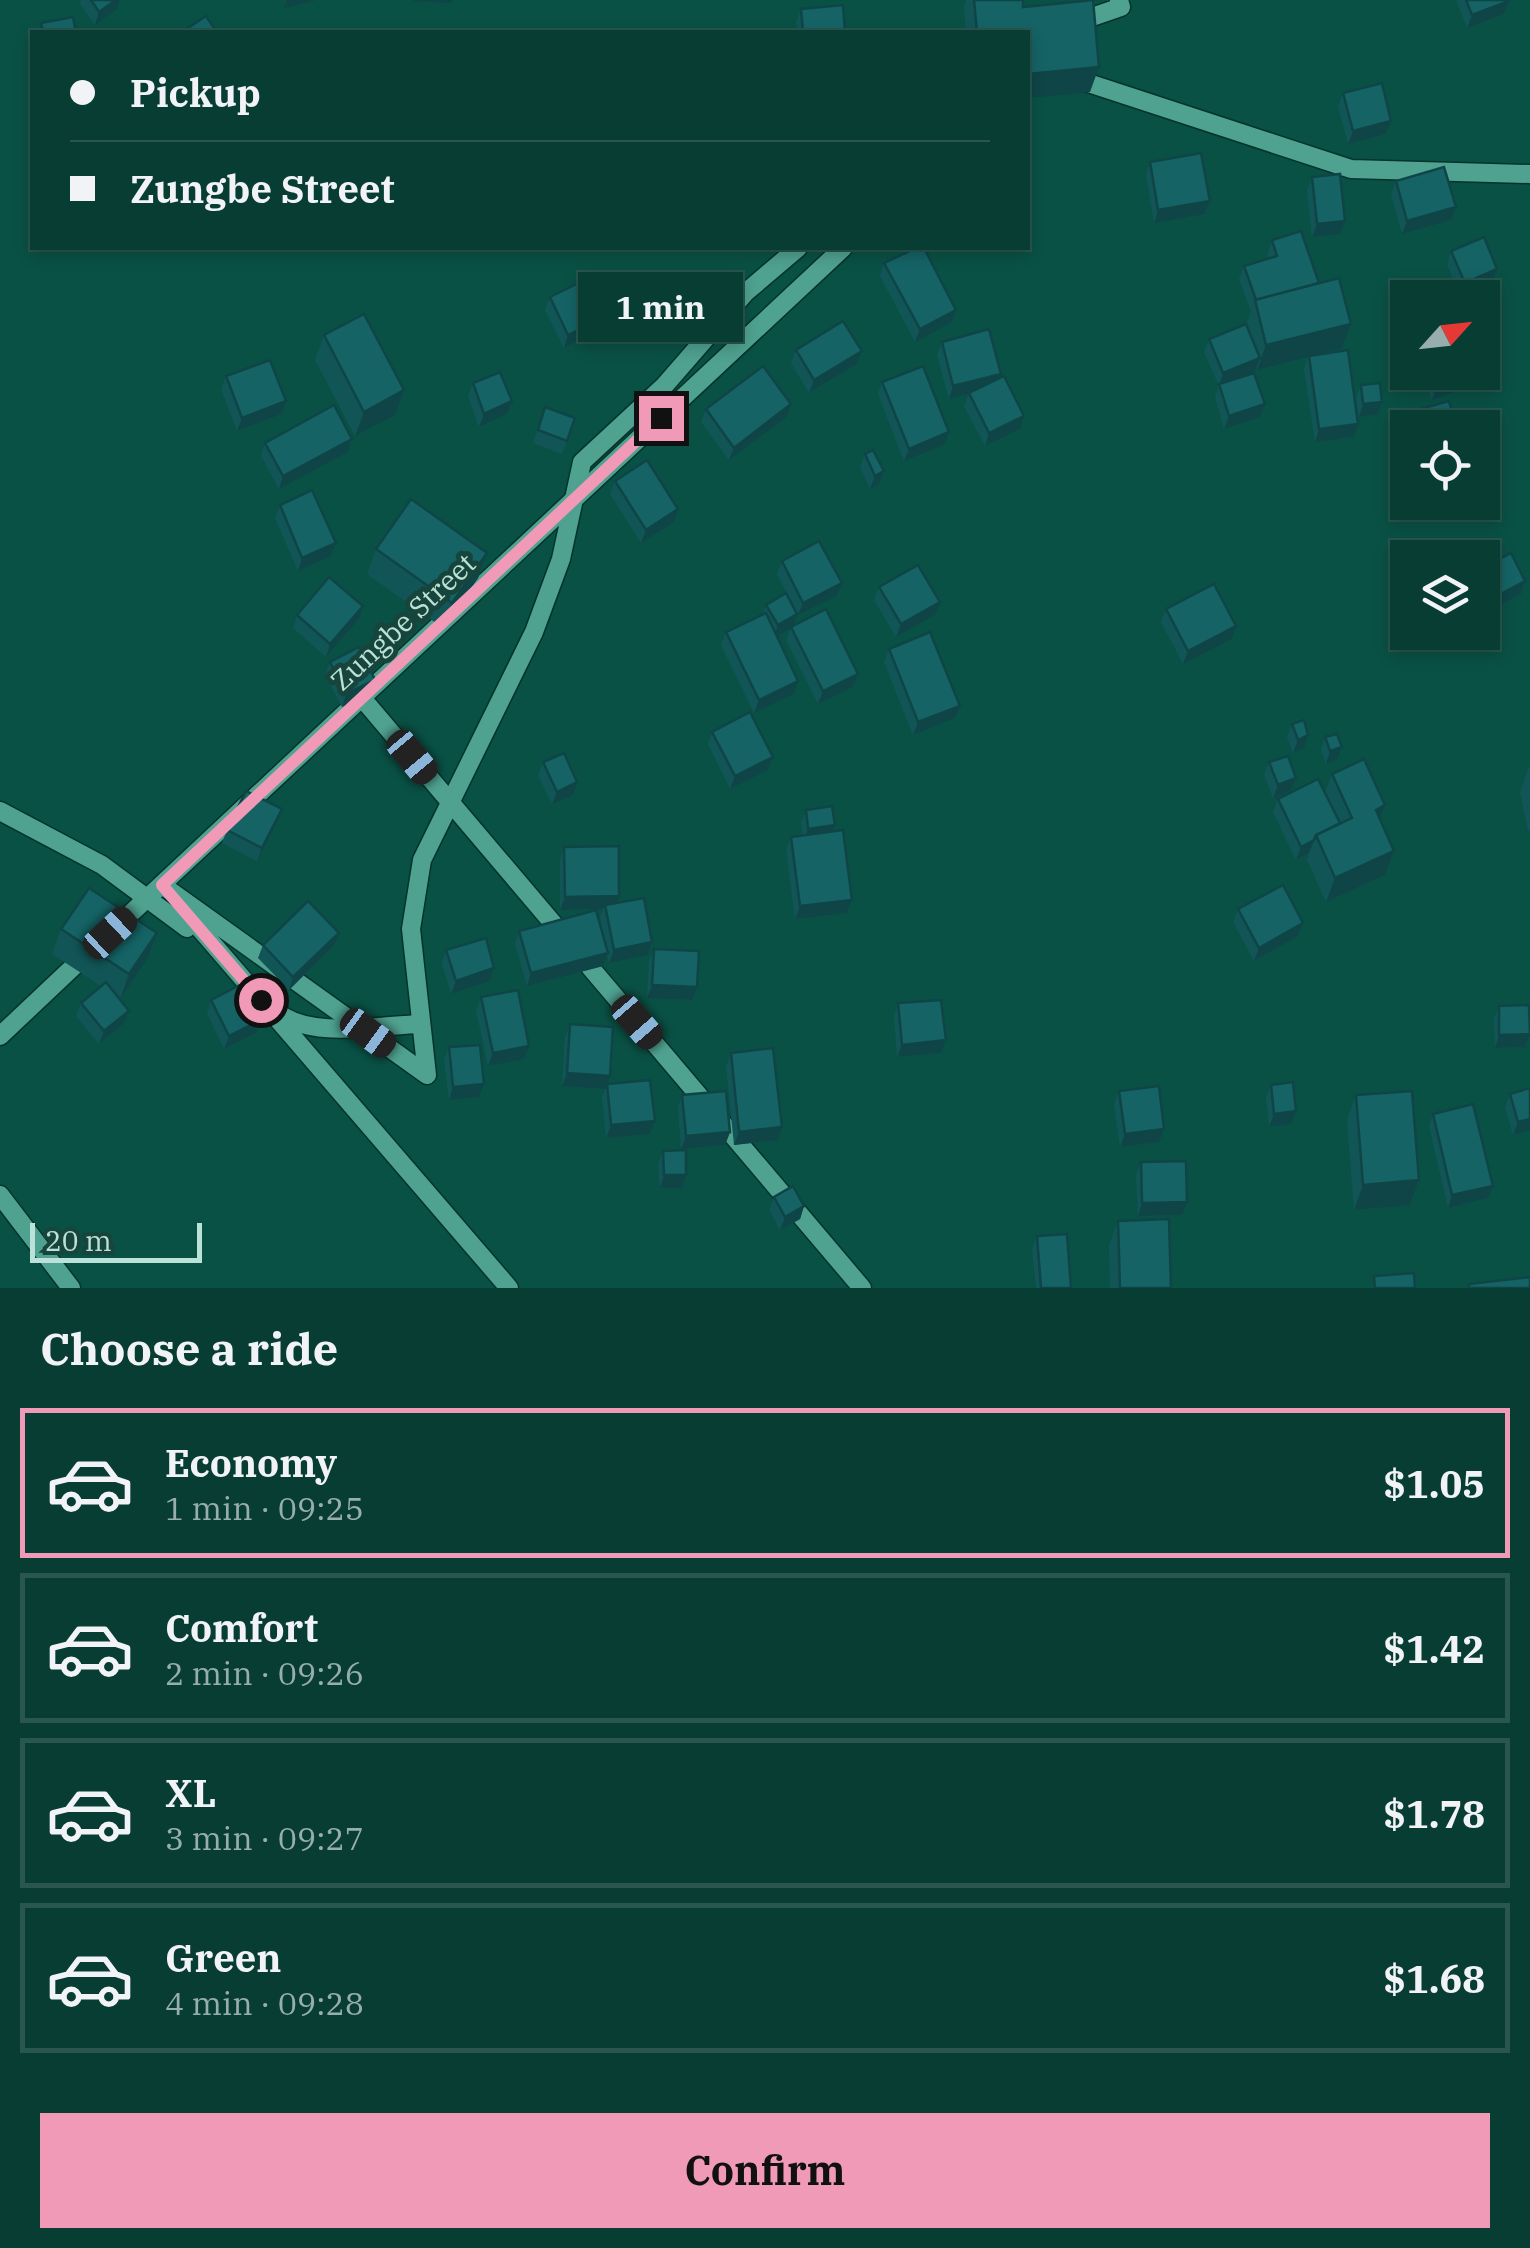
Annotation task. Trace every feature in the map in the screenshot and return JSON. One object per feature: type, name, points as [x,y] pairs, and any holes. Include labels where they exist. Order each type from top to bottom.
[{"type":"street","points":[[1063,42],[1089,18],[1121,7],[1118,0]]},
{"type":"street","points":[[1056,73],[1352,169],[1530,174]]},
{"type":"street","points":[[162,885],[427,1076],[411,929],[422,860],[534,632],[561,559],[582,462],[665,385],[745,294],[796,250]]},
{"type":"street","name":"Zungbe Street","points":[[0,1036],[841,250]]},
{"type":"street","points":[[362,698],[862,1288]]},
{"type":"street","points":[[0,811],[102,865],[171,913],[285,1019],[317,1026],[421,1024]]},
{"type":"street","points":[[162,885],[509,1288]]},
{"type":"street","points":[[0,1195],[71,1288]]},
{"type":"building","points":[[91,0],[116,0],[99,12]]},
{"type":"building","points":[[974,0],[1023,0],[1023,7],[1093,0],[1099,67],[1030,74],[1030,30],[977,30]]},
{"type":"building","points":[[1466,0],[1508,0],[1509,1],[1472,15]]},
{"type":"building","points":[[843,5],[845,30],[803,30],[801,9]]},
{"type":"building","points":[[206,16],[216,30],[185,30]]},
{"type":"building","points":[[73,17],[76,30],[43,30],[41,23]]},
{"type":"building","points":[[1382,83],[1391,121],[1353,131],[1343,93]]},
{"type":"building","points":[[1201,153],[1210,201],[1158,210],[1150,162]]},
{"type":"building","points":[[1444,167],[1456,207],[1407,221],[1396,181]]},
{"type":"building","points":[[1340,174],[1345,221],[1317,224],[1312,177]]},
{"type":"building","points":[[1301,231],[1319,283],[1256,300],[1244,266],[1277,256],[1272,240]]},
{"type":"building","points":[[1484,237],[1497,269],[1464,280],[1451,251]]},
{"type":"building","points":[[912,250],[925,250],[956,310],[920,329],[884,263]]},
{"type":"building","points":[[595,275],[613,313],[568,335],[550,297]]},
{"type":"building","points":[[1339,278],[1351,324],[1266,345],[1255,300]]},
{"type":"building","points":[[364,314],[404,390],[364,412],[324,335]]},
{"type":"building","points":[[843,321],[862,351],[814,380],[796,350]]},
{"type":"building","points":[[1246,324],[1260,358],[1223,373],[1209,339]]},
{"type":"building","points":[[989,329],[1001,374],[953,386],[942,342]]},
{"type":"building","points":[[1348,350],[1358,424],[1319,429],[1309,356]]},
{"type":"building","points":[[270,360],[286,401],[242,418],[226,376]]},
{"type":"building","points":[[763,366],[791,404],[734,448],[706,409]]},
{"type":"building","points":[[923,366],[949,432],[909,449],[882,382]]},
{"type":"building","points":[[500,372],[512,401],[484,414],[473,383]]},
{"type":"building","points":[[1254,373],[1265,404],[1229,416],[1219,384]]},
{"type":"building","points":[[1004,376],[1024,416],[989,433],[969,393]]},
{"type":"building","points":[[1380,383],[1382,402],[1363,404],[1361,385]]},
{"type":"building","points":[[1449,401],[1451,410],[1417,410]]},
{"type":"building","points":[[334,405],[352,439],[283,476],[265,443]]},
{"type":"building","points":[[545,407],[575,418],[567,441],[538,430]]},
{"type":"building","points":[[873,450],[884,471],[875,476],[865,454]]},
{"type":"building","points":[[647,460],[678,509],[646,530],[615,481]]},
{"type":"building","points":[[312,490],[336,543],[302,558],[280,505]]},
{"type":"building","points":[[411,499],[487,553],[452,603],[376,549]]},
{"type":"building","points":[[819,541],[842,583],[803,603],[782,561]]},
{"type":"building","points":[[1511,553],[1525,581],[1500,594],[1500,559]]},
{"type":"building","points":[[918,565],[940,602],[901,624],[879,587]]},
{"type":"building","points":[[329,577],[363,606],[330,644],[297,615]]},
{"type":"building","points":[[1214,584],[1236,626],[1188,651],[1166,609]]},
{"type":"building","points":[[786,593],[797,614],[778,625],[766,605]]},
{"type":"building","points":[[826,609],[858,674],[823,691],[791,627]]},
{"type":"building","points":[[766,613],[798,681],[759,700],[726,632]]},
{"type":"building","points":[[930,632],[960,706],[918,722],[889,649]]},
{"type":"building","points":[[359,647],[375,680],[346,694],[330,662]]},
{"type":"building","points":[[750,712],[773,757],[735,776],[712,732]]},
{"type":"building","points":[[1304,720],[1308,735],[1298,740],[1292,724]]},
{"type":"building","points":[[1337,734],[1342,747],[1330,751],[1325,737]]},
{"type":"building","points":[[564,753],[577,782],[557,792],[543,762]]},
{"type":"building","points":[[1288,756],[1296,778],[1278,785],[1269,762]]},
{"type":"building","points":[[1364,759],[1385,805],[1376,810],[1394,851],[1335,878],[1316,835],[1352,818],[1332,774]]},
{"type":"building","points":[[1318,779],[1340,823],[1301,847],[1278,799]]},
{"type":"building","points":[[246,791],[282,809],[262,848],[227,830]]},
{"type":"building","points":[[832,806],[835,825],[808,829],[806,810]]},
{"type":"building","points":[[843,830],[852,900],[800,906],[791,837]]},
{"type":"building","points":[[619,846],[619,896],[565,897],[564,847]]},
{"type":"building","points":[[1283,885],[1303,923],[1259,948],[1238,909]]},
{"type":"building","points":[[89,888],[157,933],[129,974],[61,929]]},
{"type":"building","points":[[644,898],[652,942],[614,950],[605,905]]},
{"type":"building","points":[[308,901],[339,933],[293,977],[263,945]]},
{"type":"building","points":[[596,910],[608,953],[531,973],[519,931]]},
{"type":"building","points":[[486,938],[494,968],[456,981],[446,950]]},
{"type":"building","points":[[654,949],[699,951],[697,987],[652,985]]},
{"type":"building","points":[[106,982],[129,1011],[104,1031],[81,1003]]},
{"type":"building","points":[[242,984],[260,1020],[229,1036],[211,1000]]},
{"type":"building","points":[[518,990],[529,1046],[493,1053],[481,997]]},
{"type":"building","points":[[941,1000],[946,1040],[902,1045],[898,1003]]},
{"type":"building","points":[[1529,1005],[1530,1034],[1499,1035],[1499,1006]]},
{"type":"building","points":[[570,1024],[613,1027],[610,1076],[567,1073]]},
{"type":"building","points":[[480,1045],[484,1084],[453,1087],[449,1047]]},
{"type":"building","points":[[773,1048],[782,1127],[739,1132],[731,1053]]},
{"type":"building","points":[[650,1080],[655,1121],[611,1125],[607,1084]]},
{"type":"building","points":[[1293,1082],[1296,1111],[1274,1114],[1271,1085]]},
{"type":"building","points":[[1159,1086],[1164,1129],[1125,1134],[1119,1091]]},
{"type":"building","points":[[1530,1088],[1530,1119],[1518,1122],[1510,1094]]},
{"type":"building","points":[[726,1091],[730,1132],[686,1136],[682,1095]]},
{"type":"building","points":[[1412,1091],[1419,1180],[1363,1185],[1356,1095]]},
{"type":"building","points":[[1473,1104],[1493,1186],[1452,1195],[1433,1114]]},
{"type":"building","points":[[686,1150],[686,1175],[664,1175],[663,1151]]},
{"type":"building","points":[[1186,1161],[1187,1202],[1142,1203],[1141,1162]]},
{"type":"building","points":[[793,1186],[804,1206],[785,1217],[774,1197]]},
{"type":"building","points":[[1169,1219],[1171,1288],[1120,1288],[1118,1221]]},
{"type":"building","points":[[1067,1234],[1071,1288],[1041,1288],[1037,1236]]},
{"type":"building","points":[[1414,1273],[1415,1288],[1375,1288],[1374,1276]]},
{"type":"building","points":[[1530,1277],[1530,1288],[1469,1288],[1469,1284]]},
{"type":"route","points":[[261,1000],[162,885],[661,418]]}]
